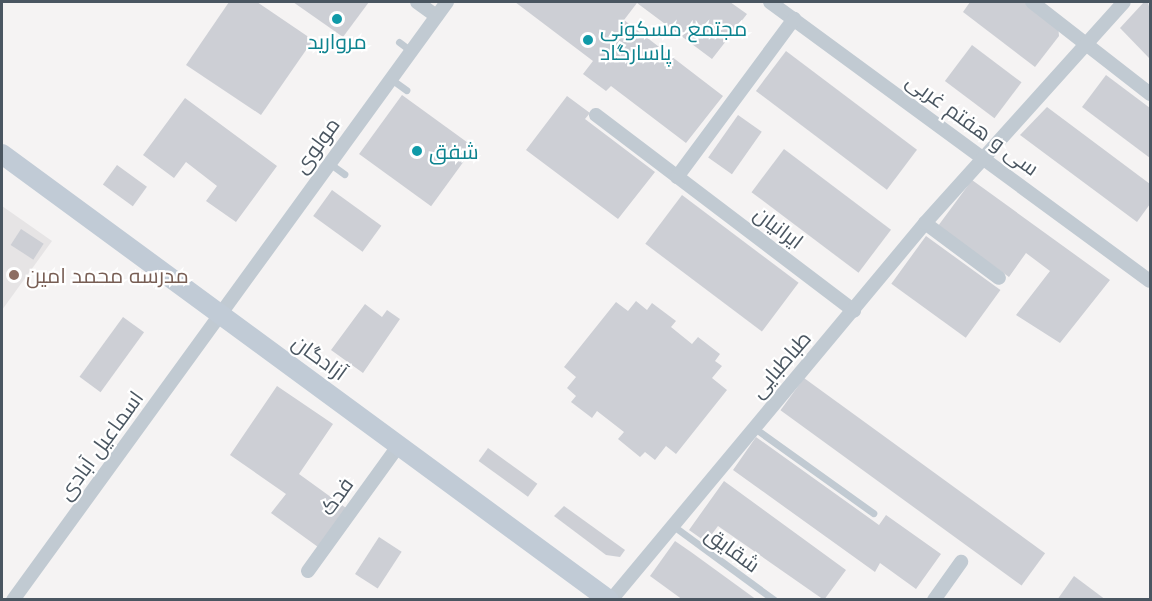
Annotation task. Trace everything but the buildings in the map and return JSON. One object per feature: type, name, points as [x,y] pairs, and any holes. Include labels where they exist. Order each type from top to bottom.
[{"type":"street","points":[[417,2],[436,16]]},
{"type":"street","name":"مولوی","points":[[221,314],[447,2]]},
{"type":"street","name":"سی و هفتم غربی","points":[[770,2],[1150,281]]},
{"type":"street","points":[[1032,2],[1150,93]]},
{"type":"street","name":"طباطبایی","points":[[610,600],[925,223],[982,157],[1124,2]]},
{"type":"street","points":[[677,177],[794,19]]},
{"type":"street","name":"ایرانیان","points":[[596,115],[854,310]]},
{"type":"street","name":"آزادگان","points":[[2,154],[610,600]]},
{"type":"street","points":[[925,223],[999,278]]},
{"type":"street","name":"اسماعیل آبادی","points":[[13,600],[221,314]]},
{"type":"street","name":"فدک","points":[[308,571],[399,445]]},
{"type":"street","points":[[933,600],[961,562]]},
{"type":"lane","points":[[399,42],[411,51]]},
{"type":"lane","points":[[390,79],[406,90]]},
{"type":"lane","points":[[329,163],[344,174]]},
{"type":"lane","points":[[753,427],[873,513]]},
{"type":"lane","name":"شقایق","points":[[672,525],[774,600]]},
{"type":"shaded area","name":"مدرسه محمد امین","points":[[2,206],[52,241],[2,310]]},
{"type":"place","name":"مروارید","points":[[337,19]]},
{"type":"place","name":"مجتمع مسکونی پاسارگاد","points":[[588,40]]},
{"type":"place","name":"شفق","points":[[417,151]]},
{"type":"place","name":"مدرسه محمد امین","points":[[14,275]]}]
